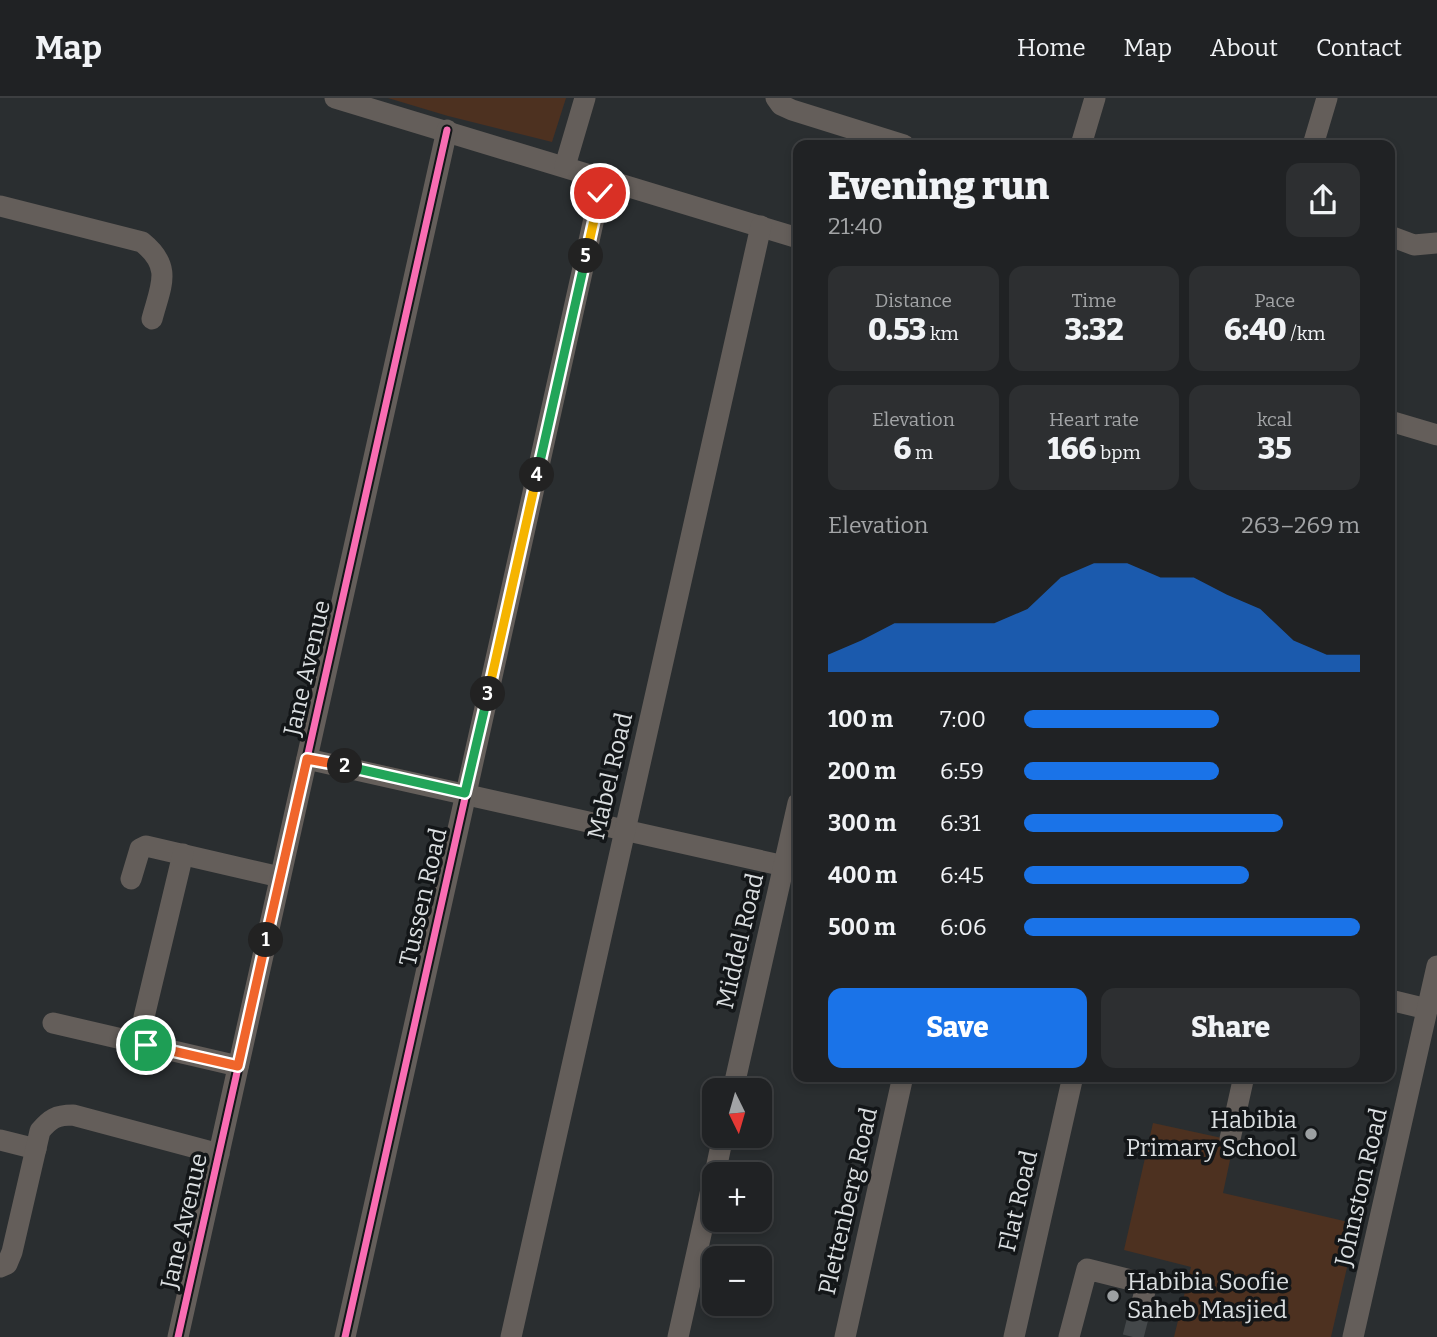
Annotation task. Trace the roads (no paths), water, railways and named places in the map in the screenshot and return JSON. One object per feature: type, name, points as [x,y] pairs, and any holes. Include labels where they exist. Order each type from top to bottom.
[{"type":"street","points":[[335,98],[793,236]]},
{"type":"street","points":[[565,166],[585,98]]},
{"type":"street","points":[[776,98],[781,105],[792,110],[888,140]]},
{"type":"street","points":[[1082,140],[1095,98]]},
{"type":"street","points":[[1314,140],[1327,98]]},
{"type":"street","name":"Jane Avenue","points":[[178,1337],[447,130]]},
{"type":"street","name":"Tussen Road","points":[[345,1337],[603,178]]},
{"type":"street","points":[[0,206],[142,242],[155,253],[162,267],[162,282],[152,319]]},
{"type":"street","name":"Mabel Road","points":[[511,1337],[761,226]]},
{"type":"street","points":[[1395,238],[1414,245],[1437,243]]},
{"type":"street","points":[[1395,428],[1437,435]]},
{"type":"street","points":[[307,759],[791,868]]},
{"type":"street","points":[[131,879],[143,846],[281,877]]},
{"type":"street","name":"Middel Road","points":[[736,1078],[791,868],[793,849]]},
{"type":"street","points":[[144,1017],[183,854]]},
{"type":"street","name":"Johnston Road","points":[[1353,1337],[1437,966]]},
{"type":"street","points":[[1395,1001],[1427,1009]]},
{"type":"street","points":[[53,1023],[238,1066]]},
{"type":"street","name":"Plettenberg Road","points":[[845,1337],[902,1082]]},
{"type":"street","name":"Flat Road","points":[[1014,1337],[1072,1082]]},
{"type":"street","points":[[1230,1139],[1243,1082]]},
{"type":"street","points":[[0,1267],[6,1264],[12,1252],[40,1131],[51,1119],[73,1115],[219,1154]]},
{"type":"street","points":[[0,1140],[36,1149]]},
{"type":"street","points":[[678,1337],[702,1229]]},
{"type":"street","points":[[1069,1337],[1087,1269],[1147,1284],[1142,1302]]},
{"type":"tunnel","points":[[1133,1337],[1142,1302]]},
{"type":"place","name":"Habibia Primary School","points":[[1311,1134]]},
{"type":"place","name":"Habibia Soofie Saheb Masjied","points":[[1113,1296]]}]
